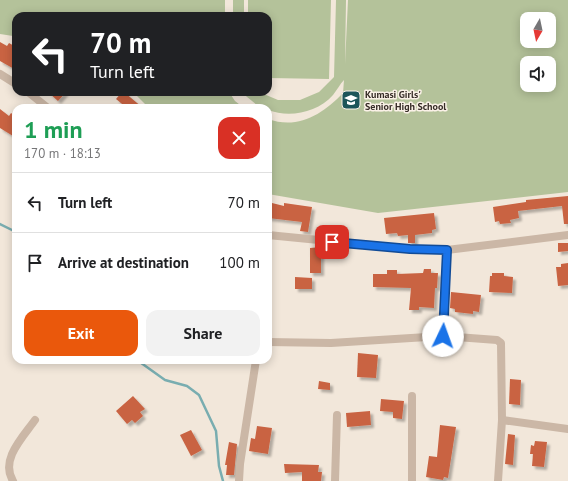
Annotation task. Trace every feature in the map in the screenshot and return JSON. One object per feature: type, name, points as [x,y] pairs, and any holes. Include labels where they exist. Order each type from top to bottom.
[{"type":"street","points":[[0,74],[12,82]]},
{"type":"street","points":[[33,96],[43,104]]},
{"type":"street","points":[[272,235],[410,249],[447,250],[568,235]]},
{"type":"street","points":[[443,336],[447,250]]},
{"type":"street","points":[[272,342],[331,343],[443,336],[500,341],[502,420],[498,481]]},
{"type":"street","points":[[239,481],[240,464],[255,364]]},
{"type":"street","points":[[412,396],[412,481]]},
{"type":"street","points":[[335,481],[337,415]]},
{"type":"street","points":[[14,481],[8,475],[6,469],[9,453],[34,420]]},
{"type":"street","points":[[502,420],[568,429]]},
{"type":"green space","points":[[0,0],[225,0],[225,12],[12,12],[12,36],[0,34]]},
{"type":"green space","points":[[233,0],[244,0],[244,12],[233,12]]},
{"type":"green space","points":[[248,0],[331,0],[329,79],[272,78],[272,12],[248,12]]},
{"type":"green space","name":"Kumasi Girls' Senior High School","points":[[336,0],[346,0],[345,64],[348,0],[568,0],[568,192],[378,213],[272,195],[272,120],[290,123],[309,118],[318,113],[335,101],[343,93],[344,80],[333,95],[319,106],[311,110],[294,114],[285,114],[272,111],[272,104],[256,104],[246,96],[268,96],[278,100],[300,100],[319,92],[334,77]]},
{"type":"green space","points":[[137,96],[232,96],[239,104],[145,104]]},
{"type":"building","points":[[0,42],[7,46],[9,43],[12,45],[12,68],[0,61]]},
{"type":"building","points":[[52,96],[62,96],[58,101]]},
{"type":"building","points":[[119,96],[129,96],[138,104],[122,104],[116,99]]},
{"type":"building","points":[[0,109],[9,116],[12,114],[12,135],[0,128]]},
{"type":"building","points":[[568,196],[568,224],[564,224],[562,206],[518,211],[519,218],[510,220],[511,223],[500,224],[499,221],[495,222],[493,207],[526,202],[526,200]]},
{"type":"building","points":[[272,203],[284,206],[284,203],[312,207],[308,232],[300,231],[302,222],[272,218]]},
{"type":"building","points":[[434,213],[436,229],[432,230],[432,233],[415,235],[415,243],[408,243],[408,235],[398,236],[397,233],[386,234],[384,218]]},
{"type":"building","points":[[558,243],[568,243],[568,251],[558,252]]},
{"type":"building","points":[[321,247],[321,273],[310,273],[310,248]]},
{"type":"building","points":[[568,263],[568,285],[558,286],[556,267],[561,267],[561,264]]},
{"type":"building","points":[[424,269],[431,269],[431,273],[438,273],[437,288],[435,288],[434,308],[419,307],[419,310],[409,310],[411,288],[373,287],[373,274],[387,274],[387,270],[397,270],[397,274],[423,273]]},
{"type":"building","points":[[492,273],[504,273],[504,276],[513,277],[512,293],[489,292],[490,276],[492,276]]},
{"type":"building","points":[[295,277],[312,278],[312,289],[295,289]]},
{"type":"building","points":[[451,292],[481,295],[479,312],[473,311],[473,314],[455,312],[455,309],[450,308]]},
{"type":"building","points":[[358,353],[378,355],[376,378],[357,377]]},
{"type":"building","points":[[510,379],[521,380],[520,405],[509,404]]},
{"type":"building","points":[[319,381],[330,383],[330,390],[318,389]]},
{"type":"building","points":[[133,396],[145,409],[140,412],[143,416],[135,423],[132,420],[127,424],[116,411]]},
{"type":"building","points":[[381,399],[404,401],[402,419],[393,418],[393,412],[380,411]]},
{"type":"building","points":[[370,411],[371,425],[347,427],[346,413]]},
{"type":"building","points":[[440,425],[456,427],[448,478],[444,477],[443,480],[426,477],[429,456],[437,457]]},
{"type":"building","points":[[257,426],[272,428],[268,454],[249,451],[251,438],[255,439]]},
{"type":"building","points":[[191,430],[202,450],[191,456],[180,435]]},
{"type":"building","points":[[508,434],[515,435],[513,465],[505,464]]},
{"type":"building","points":[[535,441],[547,442],[544,467],[532,466],[533,454],[530,454],[531,445],[534,446]]},
{"type":"building","points":[[229,442],[237,444],[234,475],[226,475],[227,465],[225,465]]},
{"type":"building","points":[[284,464],[319,465],[318,472],[322,472],[321,481],[302,481],[302,472],[285,473]]},
{"type":"waterway","points":[[0,224],[12,230]]},
{"type":"waterway","points":[[143,364],[165,380],[187,386],[199,395],[216,431],[219,466],[223,481]]},
{"type":"place","name":"Kumasi Girls' Senior High School","points":[[351,100]]},
{"type":"route","points":[[332,242],[410,249],[447,250],[443,336]]}]
